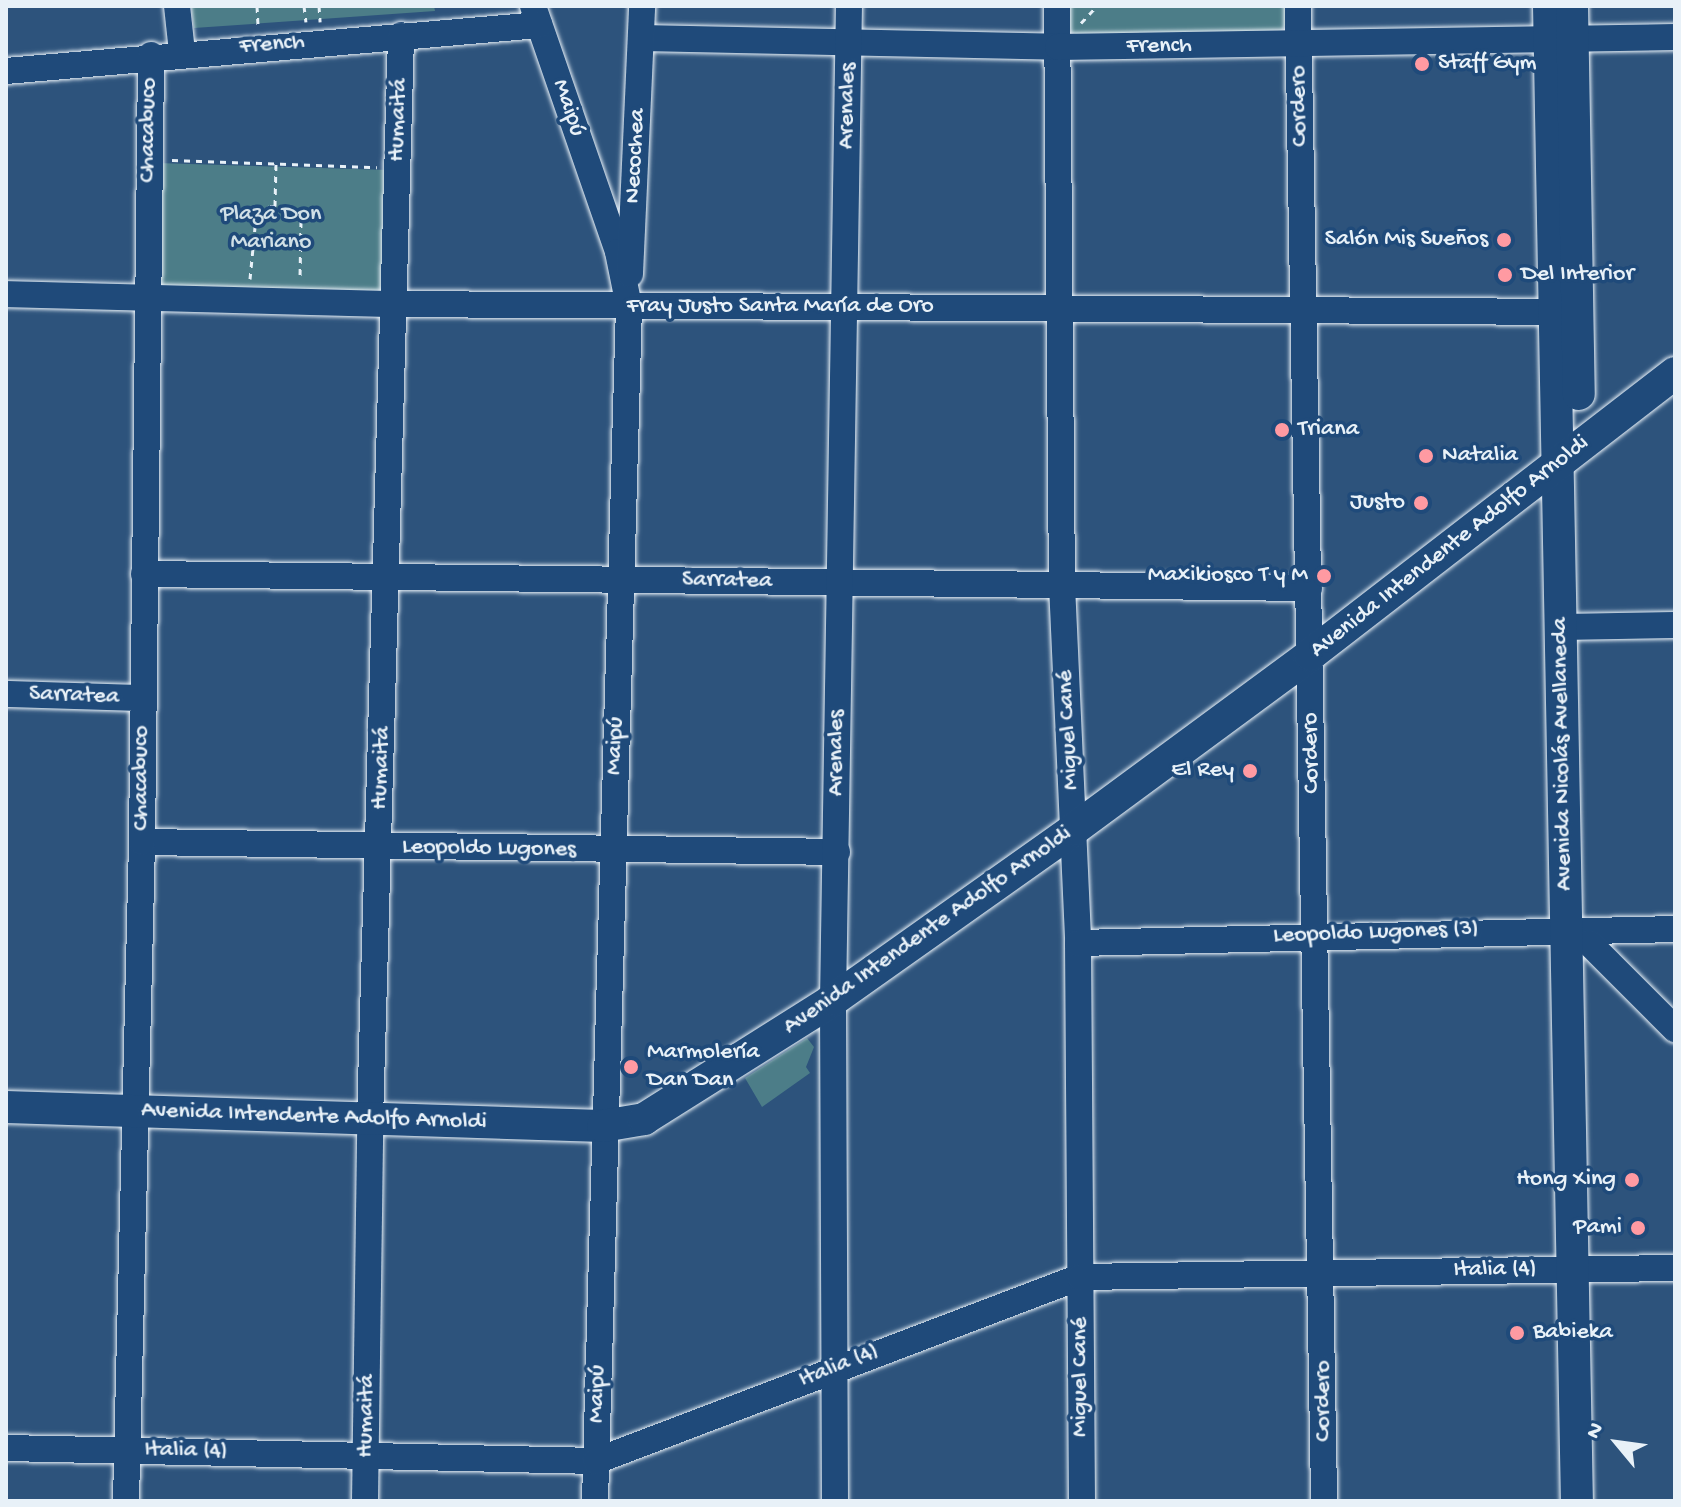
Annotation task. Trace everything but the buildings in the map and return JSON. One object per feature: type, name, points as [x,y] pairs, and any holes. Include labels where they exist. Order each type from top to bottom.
[{"type":"main road","name":"Avenida Nicolás Avellaneda","points":[[1549,6],[1561,40],[1571,626],[1581,933],[1584,1269],[1577,1501]]},
{"type":"main road","name":"Avenida Nicolás Avellaneda","points":[[1569,455],[1555,312],[1561,40],[1572,6]]},
{"type":"main road","name":"Avenida Intendente Adolfo Arnoldi","points":[[6,1107],[603,1126],[627,1124],[666,1109],[833,1000],[1073,830],[1310,655],[1675,373]]},
{"type":"main road","name":"Avenida Nicolás Avellaneda","points":[[1584,1269],[1598,1501]]},
{"type":"street","name":"Chacabuco","points":[[177,6],[182,52]]},
{"type":"street","name":"Necochea","points":[[629,306],[642,6]]},
{"type":"street","name":"Arenales","points":[[835,1501],[833,1000],[849,6]]},
{"type":"street","name":"Miguel Cané","points":[[1057,6],[1062,585],[1078,943],[1082,1501]]},
{"type":"street","name":"Cordero","points":[[1298,6],[1323,1273],[1324,1501]]},
{"type":"street","name":"French","points":[[6,71],[182,52],[401,35],[536,15]]},
{"type":"street","name":"Maipú","points":[[536,15],[618,252],[629,306],[623,579],[603,1126],[595,1501]]},
{"type":"street","name":"Humaitá","points":[[365,1501],[370,1120],[401,35]]},
{"type":"street","name":"French","points":[[642,38],[849,40],[1058,47],[1675,37]]},
{"type":"street","name":"Chacabuco","points":[[126,1501],[142,842],[145,299],[151,55]]},
{"type":"street","name":"Fray Justo Santa María de Oro","points":[[6,294],[394,304],[1555,312]]},
{"type":"street","name":"Sarratea","points":[[144,574],[1309,588]]},
{"type":"street","points":[[1571,626],[1675,625]]},
{"type":"street","name":"Sarratea","points":[[6,694],[143,698]]},
{"type":"street","name":"Leopoldo Lugones","points":[[142,842],[611,852],[837,852]]},
{"type":"street","name":"Leopoldo Lugones (3)","points":[[1078,943],[1315,935],[1581,933],[1675,929]]},
{"type":"street","points":[[1581,933],[1675,1029]]},
{"type":"street","name":"Italia (4)","points":[[6,1448],[596,1461],[834,1367],[1080,1277],[1675,1268]]},
{"type":"path","points":[[149,159],[398,168]]},
{"type":"path","points":[[275,206],[276,163]]},
{"type":"path","points":[[249,301],[252,225],[263,210],[275,206],[290,208],[301,221],[299,302]]},
{"type":"green space","points":[[191,6],[434,6],[435,11],[194,28]]},
{"type":"green space","points":[[1066,6],[1288,6],[1288,20],[1281,32],[1080,36],[1071,32]]},
{"type":"green space","name":"Plaza Don Mariano","points":[[157,163],[388,170],[383,292],[162,286],[156,281]]},
{"type":"green space","points":[[807,1038],[814,1047],[806,1067],[810,1073],[762,1107],[745,1078]]},
{"type":"place","name":"Staff Gym","points":[[1422,64]]},
{"type":"place","name":"Salón Mis Sueños","points":[[1504,240]]},
{"type":"place","name":"Del Interior","points":[[1505,275]]},
{"type":"place","name":"Triana","points":[[1282,430]]},
{"type":"place","name":"Natalia","points":[[1426,456]]},
{"type":"place","name":"Justo","points":[[1421,503]]},
{"type":"place","name":"Maxikiosco T y M","points":[[1324,576]]},
{"type":"place","name":"El Rey","points":[[1250,771]]},
{"type":"place","name":"Marmolería Dan Dan","points":[[631,1067]]},
{"type":"place","name":"Hong Xing","points":[[1632,1180]]},
{"type":"place","name":"Pami","points":[[1638,1228]]},
{"type":"place","name":"Babieka","points":[[1517,1333]]}]
